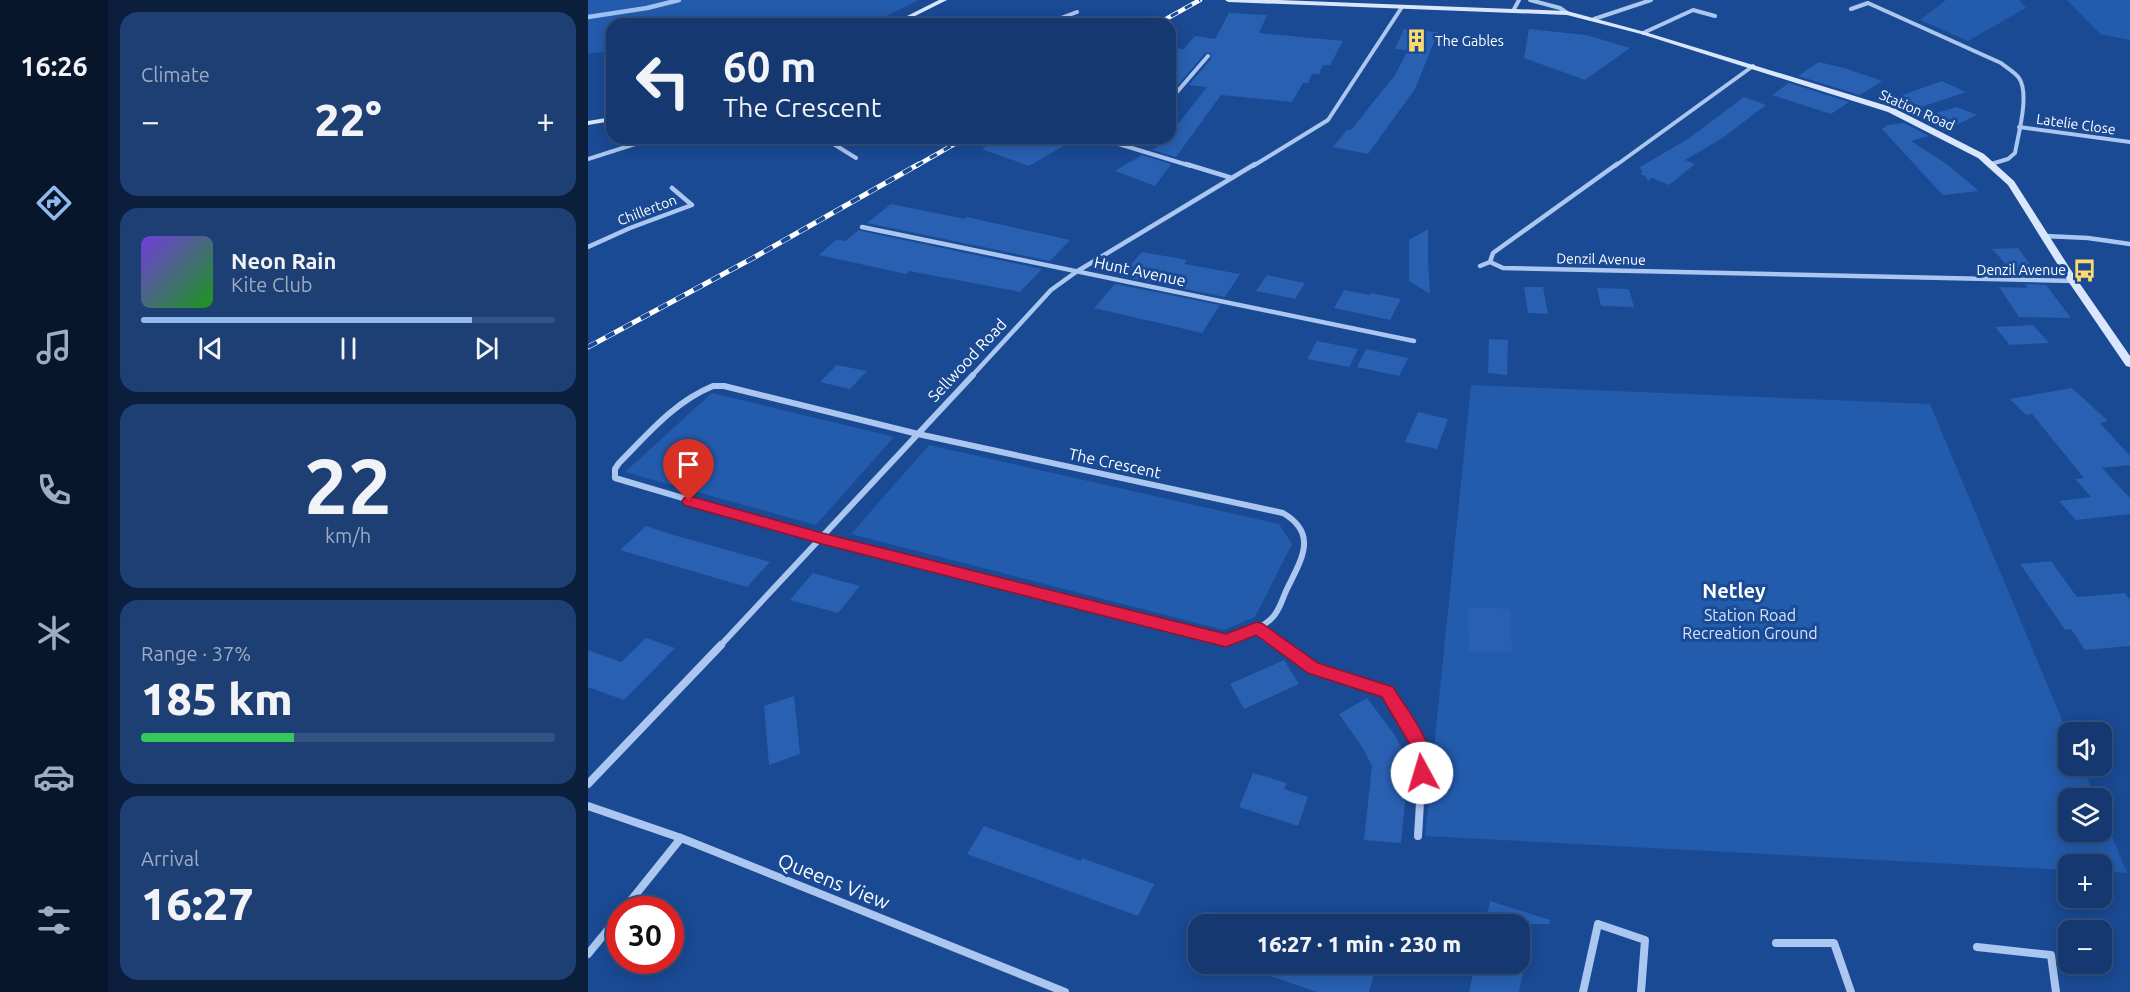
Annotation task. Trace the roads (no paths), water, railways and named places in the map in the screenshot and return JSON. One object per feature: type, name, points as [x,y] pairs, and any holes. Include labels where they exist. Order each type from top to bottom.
[{"type":"street","points":[[905,18],[944,0]]},
{"type":"street","name":"Station Road","points":[[1229,0],[1567,14],[1643,33],[1891,110],[1951,139],[1991,164],[2011,183],[2073,281],[2130,364]]},
{"type":"street","points":[[1513,11],[1519,0]]},
{"type":"street","points":[[1530,0],[1560,8],[1567,14]]},
{"type":"street","points":[[1594,19],[1651,0]]},
{"type":"street","points":[[1851,9],[1867,1],[2001,63],[2020,79],[2023,89],[2015,153],[2008,159],[1991,164]]},
{"type":"street","name":"Sellwood Road","points":[[588,784],[822,539],[1051,290],[1076,272],[1328,120],[1402,7]]},
{"type":"street","points":[[1643,33],[1693,10],[1714,16]]},
{"type":"street","points":[[1061,18],[1077,12]]},
{"type":"street","points":[[1176,93],[1208,56]]},
{"type":"street","points":[[1480,266],[1490,262],[1493,253],[1754,66]]},
{"type":"street","points":[[588,123],[606,120]]},
{"type":"street","name":"Latelie Close","points":[[2019,127],[2130,142]]},
{"type":"street","points":[[588,159],[635,144]]},
{"type":"street","points":[[834,144],[856,158]]},
{"type":"street","points":[[1117,144],[1232,178]]},
{"type":"street","name":"Chillerton","points":[[588,247],[630,228],[692,206],[672,188]]},
{"type":"street","name":"Hunt Avenue","points":[[862,227],[1414,341]]},
{"type":"street","points":[[2045,236],[2088,238],[2130,244]]},
{"type":"street","name":"Denzil Avenue","points":[[1490,262],[1503,268],[1516,269],[2073,281]]},
{"type":"street","name":"The Crescent","points":[[724,386],[918,434],[1283,513],[1293,518],[1303,535],[1305,549],[1274,616],[1257,628],[1226,640],[822,539],[623,482],[615,478],[615,470],[686,400],[699,390],[724,386]]},
{"type":"street","points":[[1257,628],[1313,668],[1388,692],[1423,752],[1418,836]]},
{"type":"street","name":"Queens View","points":[[588,806],[681,838],[1065,992]]},
{"type":"street","points":[[634,896],[681,838]]},
{"type":"street","points":[[1583,992],[1598,924],[1645,940],[1641,992]]},
{"type":"street","points":[[588,954],[606,932]]},
{"type":"street","points":[[1776,943],[1834,943],[1851,992]]},
{"type":"street","points":[[1977,947],[2051,955],[2056,992]]},
{"type":"waterway","points":[[588,17],[647,8],[679,0]]},
{"type":"railway","points":[[1168,18],[1200,0]]},
{"type":"railway","points":[[916,166],[954,144]]},
{"type":"railway","points":[[588,347],[753,258],[919,164]]},
{"type":"place","name":"The Gables","points":[[1417,41]]},
{"type":"place","name":"Denzil Avenue","points":[[2084,270]]},
{"type":"district","name":"Netley","points":[[1734,590]]},
{"type":"park label","name":"Station Road Recreation Ground","points":[[1750,624]]}]
